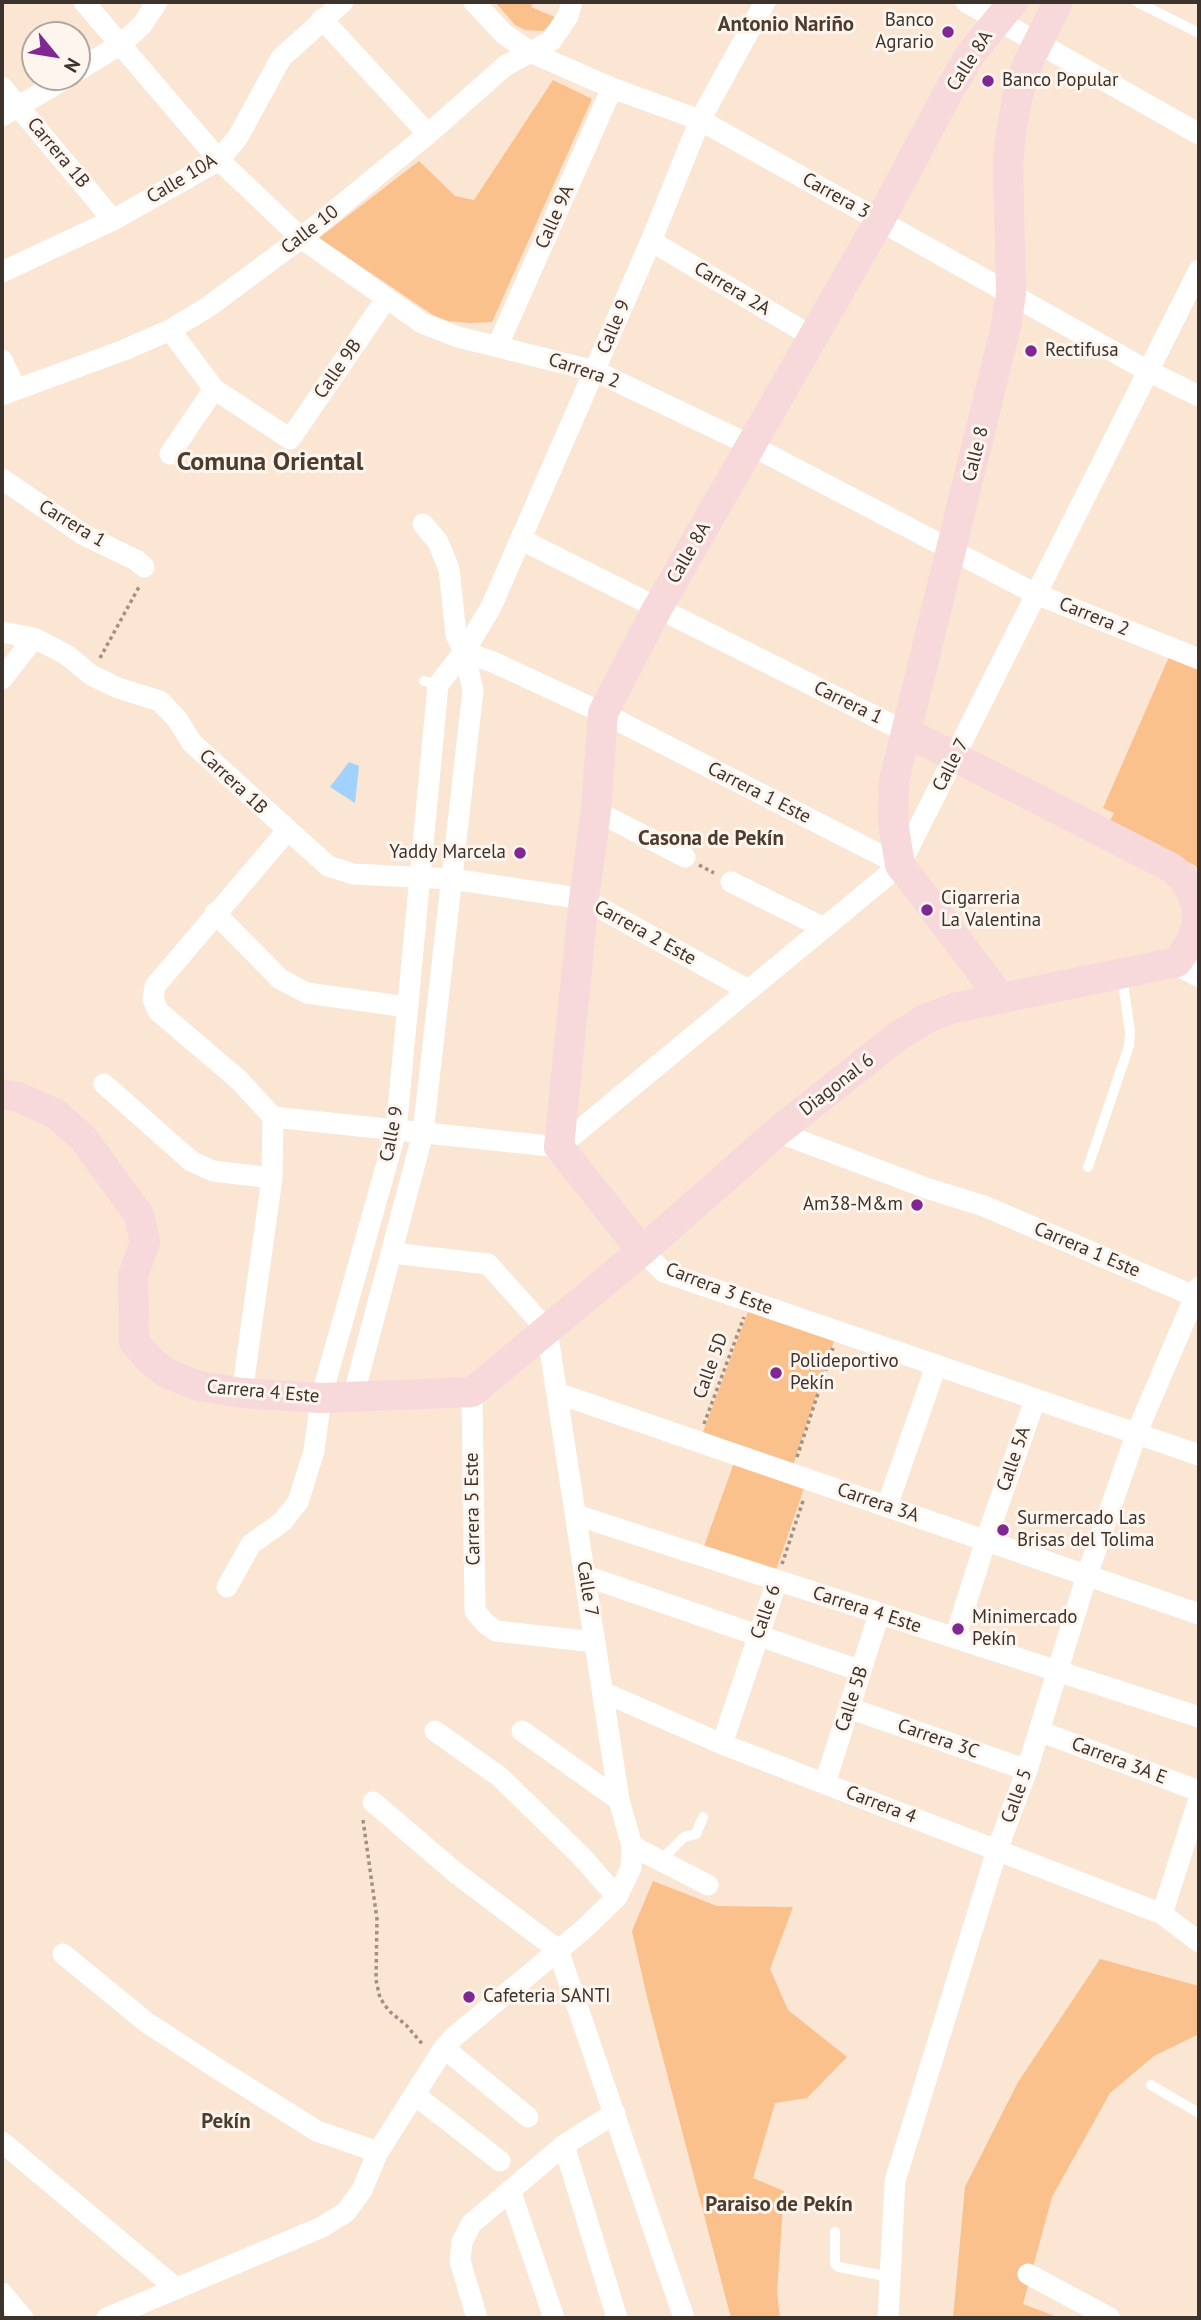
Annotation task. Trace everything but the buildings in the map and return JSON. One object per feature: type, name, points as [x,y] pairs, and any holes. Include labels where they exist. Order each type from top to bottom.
[{"type":"main road","name":"Calle 8","points":[[900,865],[892,822],[894,781],[1000,352],[1011,294],[1007,193],[1011,131],[1018,95],[1038,41],[1058,2]]},
{"type":"main road","name":"Calle 8A","points":[[559,1147],[584,899],[596,811],[603,713],[657,609],[880,220],[962,69],[1006,10]]},
{"type":"main road","name":"Carrera 1","points":[[906,732],[1172,868]]},
{"type":"main road","name":"Carrera 1 Este","points":[[900,865],[1002,999]]},
{"type":"main road","name":"Diagonal 6","points":[[472,1392],[642,1251],[777,1132],[898,1036],[927,1018],[954,1008],[1122,973],[1188,968],[1191,942],[1197,924],[1197,909],[1184,878],[1172,868]]},
{"type":"main road","name":"Carrera 4 Este","points":[[2,1092],[56,1114],[83,1138],[139,1215],[145,1242],[133,1276],[134,1342],[152,1362],[168,1374],[199,1386],[242,1393],[321,1398],[472,1392]]},
{"type":"main road","name":"Carrera 3 Este","points":[[559,1147],[642,1251]]},
{"type":"street","name":"Carrera 2","points":[[84,2],[219,160],[301,238],[422,323],[458,337],[596,371],[752,446],[1036,594],[1199,659]]},
{"type":"street","points":[[91,62],[121,44],[142,25],[157,2]]},
{"type":"street","name":"Calle 10A","points":[[4,267],[113,220],[219,160],[238,137],[281,58],[343,2]]},
{"type":"street","name":"Carrera 3","points":[[474,2],[504,34],[530,52],[612,88],[700,120],[1199,396]]},
{"type":"street","name":"Calle 10","points":[[9,392],[124,350],[170,330],[208,307],[301,238],[428,134],[505,66],[551,41],[568,16],[572,2]]},
{"type":"street","name":"Calle 9","points":[[227,1587],[251,1544],[282,1522],[298,1502],[314,1451],[321,1398],[396,1131],[420,876],[431,683],[464,652],[491,607],[652,241],[700,120],[765,2]]},
{"type":"street","points":[[966,2],[1006,10],[1038,41],[1199,134]]},
{"type":"street","points":[[322,19],[428,134]]},
{"type":"street","name":"Carrera 1B","points":[[2,87],[11,111],[113,220]]},
{"type":"street","name":"Calle 9A","points":[[498,345],[612,88]]},
{"type":"street","points":[[11,111],[45,91]]},
{"type":"street","name":"Carrera 2A","points":[[652,241],[813,337]]},
{"type":"street","name":"Calle 7","points":[[559,1147],[900,865],[1199,270]]},
{"type":"street","name":"Calle 9B","points":[[214,389],[290,439],[386,299]]},
{"type":"street","points":[[170,330],[214,389],[170,454]]},
{"type":"street","points":[[2,360],[9,392]]},
{"type":"street","name":"Carrera 1","points":[[2,479],[84,535],[145,567]]},
{"type":"street","points":[[423,524],[438,542],[449,569],[456,635],[464,652]]},
{"type":"street","name":"Carrera 1","points":[[522,540],[906,732]]},
{"type":"street","name":"Carrera 1B","points":[[2,632],[34,638],[67,655],[91,675],[118,688],[160,701],[177,719],[192,743],[328,866],[354,874],[452,879]]},
{"type":"street","points":[[2,679],[34,638]]},
{"type":"street","name":"Calle 9","points":[[353,1397],[424,1133],[473,690],[464,652]]},
{"type":"street","name":"Carrera 1 Este","points":[[464,652],[493,662],[603,713],[900,865]]},
{"type":"street","points":[[596,811],[685,857]]},
{"type":"street","points":[[287,831],[155,986],[153,999],[158,1010],[239,1080],[273,1116],[559,1147]]},
{"type":"street","name":"Carrera 2 Este","points":[[452,879],[584,899],[748,990]]},
{"type":"street","points":[[731,882],[824,928]]},
{"type":"street","points":[[215,914],[280,979],[307,993],[407,1007]]},
{"type":"street","points":[[104,1084],[191,1161],[213,1171],[272,1178]]},
{"type":"street","points":[[242,1393],[272,1178],[273,1116]]},
{"type":"street","name":"Carrera 1 Este","points":[[777,1132],[929,1189],[984,1206],[1198,1294]]},
{"type":"street","name":"Carrera 3 Este","points":[[642,1251],[664,1272],[1199,1455]]},
{"type":"street","points":[[392,1253],[488,1264],[547,1330]]},
{"type":"street","name":"Calle 5","points":[[888,2318],[895,2181],[997,1850],[1027,1770],[1087,1575],[1137,1432],[1198,1294]]},
{"type":"street","name":"Calle 7","points":[[547,1330],[620,1800],[632,1846]]},
{"type":"street","points":[[887,1506],[936,1366]]},
{"type":"street","name":"Carrera 5 Este","points":[[472,1392],[475,1611],[496,1631],[595,1642]]},
{"type":"street","name":"Carrera 3A","points":[[557,1393],[1199,1614]]},
{"type":"street","name":"Calle 5A","points":[[955,1638],[1035,1400]]},
{"type":"street","name":"Carrera 4 Este","points":[[576,1515],[1199,1717]]},
{"type":"street","points":[[586,1576],[861,1671]]},
{"type":"street","name":"Calle 6","points":[[722,1744],[777,1581]]},
{"type":"street","name":"Calle 5B","points":[[825,1783],[879,1614]]},
{"type":"street","name":"Carrera 4","points":[[603,1692],[722,1744],[1162,1914],[1199,1942]]},
{"type":"street","name":"Carrera 3C","points":[[849,1708],[1027,1770]]},
{"type":"street","points":[[435,1731],[500,1777],[582,1857],[617,1897]]},
{"type":"street","points":[[522,1731],[620,1800]]},
{"type":"street","name":"Carrera 3A E","points":[[1039,1731],[1199,1791]]},
{"type":"street","points":[[1162,1914],[1199,1799]]},
{"type":"street","points":[[373,1802],[456,1873],[558,1950],[684,2318]]},
{"type":"street","points":[[107,2318],[322,2227],[346,2212],[362,2190],[378,2152],[439,2055],[455,2036],[584,1929],[617,1897],[631,1868],[632,1846],[708,1885]]},
{"type":"street","points":[[64,1954],[146,2022],[218,2069],[317,2131],[378,2152]]},
{"type":"street","points":[[439,2055],[528,2117]]},
{"type":"street","points":[[415,2095],[500,2161]]},
{"type":"street","points":[[477,2318],[460,2261],[463,2242],[471,2224],[564,2145],[615,2113]]},
{"type":"street","points":[[2,2142],[177,2288]]},
{"type":"street","points":[[564,2145],[617,2318]]},
{"type":"street","points":[[510,2190],[554,2318]]},
{"type":"street","points":[[1028,2274],[1110,2318]]},
{"type":"street","points":[[2,2293],[23,2318]]},
{"type":"lane","points":[[1137,2],[1199,33]]},
{"type":"lane","points":[[1088,1167],[1129,1046],[1130,1032],[1122,973]]},
{"type":"lane","points":[[660,1861],[684,1838],[696,1835],[704,1817]]},
{"type":"lane","points":[[1151,2085],[1199,2113]]},
{"type":"lane","points":[[835,2232],[835,2264],[890,2277]]},
{"type":"path","points":[[91,675],[144,577],[145,567]]},
{"type":"path","points":[[685,857],[731,882]]},
{"type":"path","name":"Calle 5D","points":[[698,1440],[749,1301]]},
{"type":"path","name":"Calle 6","points":[[777,1581],[838,1332]]},
{"type":"path","points":[[373,1802],[368,1805],[363,1817],[377,1919],[376,1980],[380,1998],[389,2011],[420,2041],[439,2055]]},
{"type":"shaded area","points":[[495,2],[533,2],[531,7],[557,18],[543,31],[525,30],[515,25]]},
{"type":"shaded area","points":[[553,80],[592,99],[492,322],[448,321],[433,315],[319,238],[419,161],[455,196],[474,200]]},
{"type":"shaded area","points":[[1169,657],[1199,668],[1199,872],[1196,866],[1109,823],[1114,813],[1103,808]]},
{"type":"shaded area","points":[[749,1309],[835,1338],[793,1466],[702,1435]]},
{"type":"shaded area","points":[[735,1460],[805,1485],[775,1573],[703,1549]]},
{"type":"shaded area","points":[[653,1881],[717,1906],[793,1907],[770,1969],[788,2010],[847,2057],[807,2098],[775,2103],[753,2178],[784,2191],[777,2292],[780,2318],[731,2318],[632,1931]]},
{"type":"shaded area","points":[[1100,1959],[1199,1986],[1199,2034],[1154,2056],[1110,2093],[1052,2197],[1023,2304],[1060,2318],[953,2318],[965,2187],[1018,2082]]},
{"type":"water","points":[[349,762],[359,766],[355,803],[330,787]]},
{"type":"place","name":"Banco Agrario","points":[[948,32]]},
{"type":"place","name":"Banco Popular","points":[[988,81]]},
{"type":"place","name":"Rectifusa","points":[[1031,351]]},
{"type":"place","name":"Yaddy Marcela","points":[[520,853]]},
{"type":"place","name":"Cigarreria La Valentina","points":[[927,910]]},
{"type":"place","name":"Am38-M&m","points":[[917,1205]]},
{"type":"place","name":"Polideportivo Pekín","points":[[776,1373]]},
{"type":"place","name":"Surmercado Las Brisas del Tolima","points":[[1003,1530]]},
{"type":"place","name":"Minimercado Pekín","points":[[958,1629]]},
{"type":"place","name":"Cafeteria SANTI","points":[[469,1997]]},
{"type":"district","name":"Antonio Nariño","points":[[786,25]]},
{"type":"district","name":"Comuna Oriental","points":[[270,463]]},
{"type":"district","name":"Casona de Pekín","points":[[711,839]]},
{"type":"district","name":"Pekín","points":[[226,2122]]},
{"type":"district","name":"Paraiso de Pekín","points":[[779,2205]]}]
